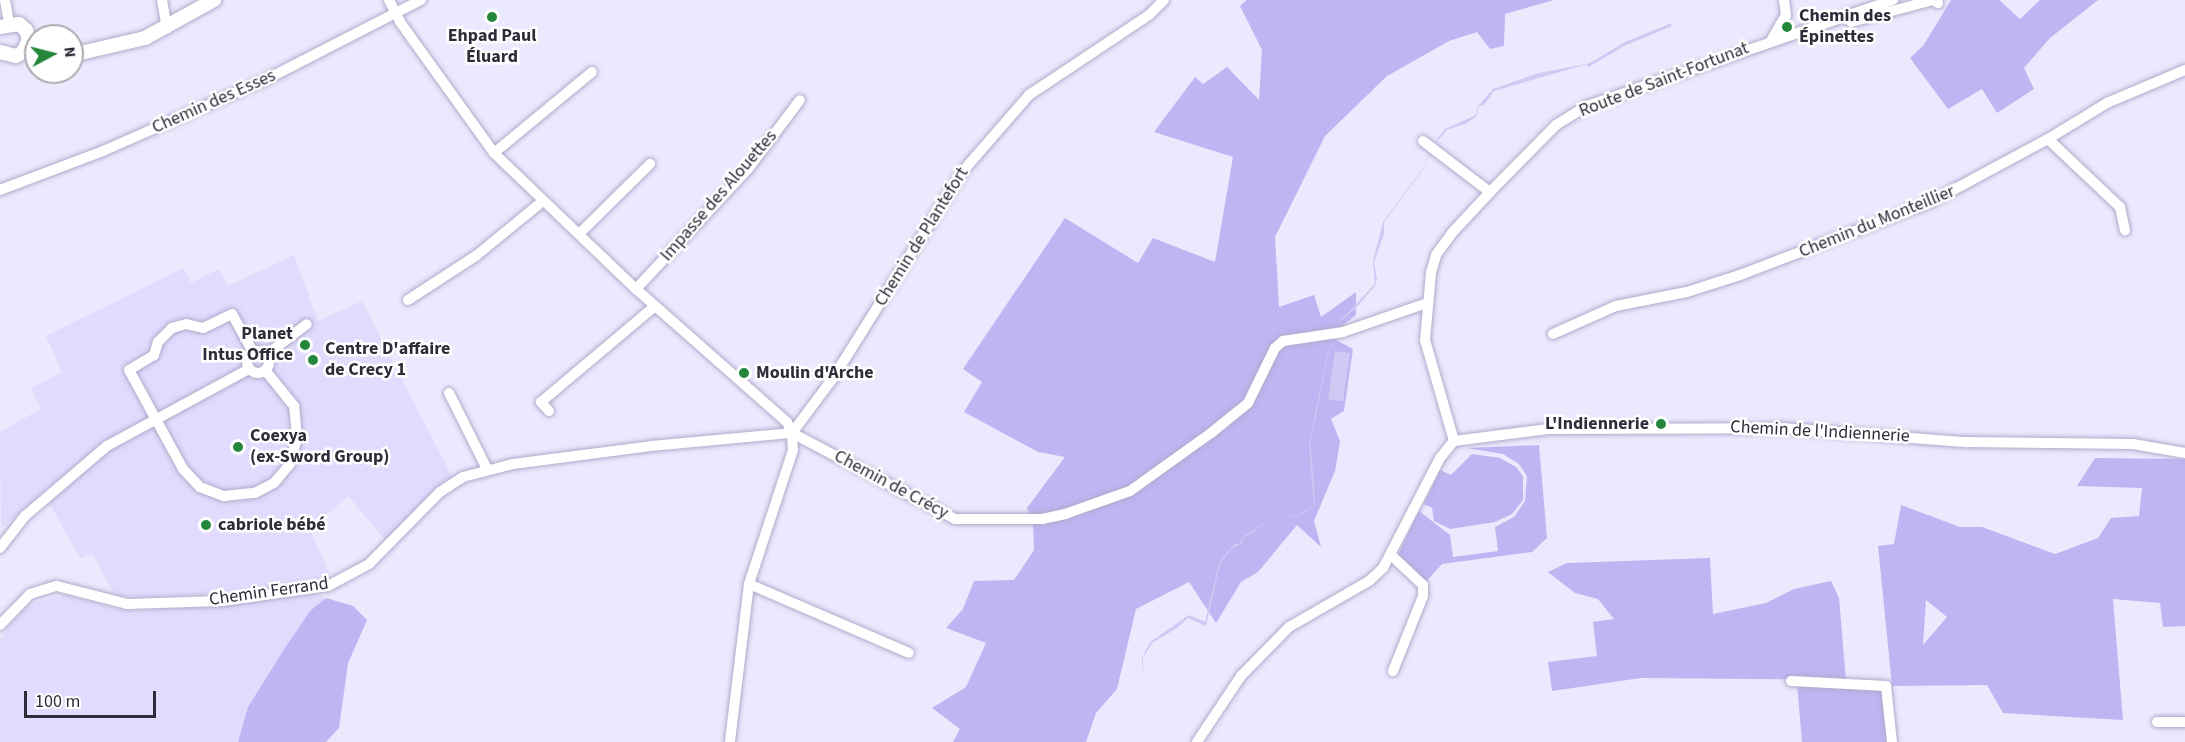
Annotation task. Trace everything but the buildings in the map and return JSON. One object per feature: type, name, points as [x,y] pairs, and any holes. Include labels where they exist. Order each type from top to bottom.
[{"type":"main road","points":[[84,52],[167,29],[214,0]]},
{"type":"main road","points":[[4,25],[24,30]]},
{"type":"main road","points":[[0,52],[16,56],[24,53]]},
{"type":"street","points":[[4,0],[4,25]]},
{"type":"street","points":[[162,0],[167,29]]},
{"type":"street","name":"Chemin de Crécy","points":[[389,0],[395,13],[494,153],[636,290],[787,422],[792,434],[942,515],[967,520],[1009,520],[1065,514],[1130,491],[1248,403],[1275,348],[1283,341],[1323,333],[1343,332],[1427,303]]},
{"type":"street","name":"Chemin des Esses","points":[[0,190],[103,152],[269,78],[421,0]]},
{"type":"street","name":"Chemin de Plantefort","points":[[792,434],[833,378],[963,171],[1029,95],[1149,15],[1164,0]]},
{"type":"street","points":[[1772,39],[1786,15],[1784,0]]},
{"type":"street","name":"Route de Saint-Fortunat","points":[[1454,441],[1425,340],[1427,303],[1436,255],[1490,192],[1556,125],[1587,106],[1772,39],[1893,0]]},
{"type":"street","points":[[1845,17],[1847,22],[1853,22],[1933,0],[1938,3]]},
{"type":"street","name":"Chemin du Monteillier","points":[[1553,334],[1616,306],[1687,292],[1807,251],[1955,191],[2107,103],[2185,70]]},
{"type":"street","points":[[494,153],[592,72]]},
{"type":"street","name":"Impasse des Alouettes","points":[[636,290],[748,169],[800,100]]},
{"type":"street","points":[[2048,139],[2120,207],[2125,230]]},
{"type":"street","points":[[1429,145],[1490,192]]},
{"type":"street","points":[[579,234],[650,164]]},
{"type":"street","points":[[408,300],[477,255],[543,201]]},
{"type":"street","points":[[549,411],[541,402],[655,306]]},
{"type":"street","points":[[266,355],[253,352],[232,314],[203,328],[186,324],[172,328],[158,342],[154,355],[129,370],[183,469],[201,487],[224,496],[242,496],[264,489],[290,464],[298,430],[294,406],[265,370],[266,355],[307,324]]},
{"type":"street","points":[[249,369],[248,358],[253,352]]},
{"type":"street","points":[[249,369],[255,372],[265,370]]},
{"type":"street","points":[[0,548],[25,516],[107,446],[249,369]]},
{"type":"street","points":[[449,393],[487,469]]},
{"type":"street","name":"Chemin de l'Indiennerie","points":[[1454,441],[1548,429],[1782,428],[1978,442],[2133,444],[2185,453]]},
{"type":"street","points":[[730,742],[749,584],[793,450],[792,434]]},
{"type":"street","name":"Chemin Ferrand","points":[[2,621],[30,594],[57,585],[127,604],[167,604],[328,586],[369,564],[440,492],[487,469],[651,446],[792,434]]},
{"type":"street","points":[[1197,742],[1241,676],[1288,627],[1369,581],[1391,555],[1440,458],[1454,441]]},
{"type":"street","points":[[1391,555],[1423,585],[1423,596],[1393,671]]},
{"type":"street","points":[[749,584],[909,653]]},
{"type":"street","points":[[1791,681],[1886,686],[1892,742]]},
{"type":"street","points":[[2157,722],[2185,722]]},
{"type":"shaded area","points":[[1247,0],[1554,0],[1505,14],[1504,46],[1490,49],[1477,32],[1449,41],[1387,76],[1325,136],[1275,237],[1279,307],[1314,295],[1321,317],[1356,292],[1356,315],[1329,336],[1353,349],[1344,411],[1331,419],[1340,441],[1335,471],[1314,521],[1321,547],[1297,525],[1258,572],[1241,582],[1216,623],[1189,582],[1136,609],[1117,689],[1096,713],[1086,742],[953,742],[960,729],[932,708],[966,687],[986,643],[946,628],[963,609],[974,581],[1014,580],[1034,550],[1033,524],[1027,508],[1065,457],[1038,452],[964,412],[982,382],[963,369],[1065,218],[1138,263],[1153,238],[1215,262],[1233,157],[1154,132],[1195,77],[1203,84],[1227,67],[1259,100],[1262,50],[1240,6]]},
{"type":"shaded area","points":[[1951,0],[1999,0],[2020,19],[2040,0],[2098,0],[2050,38],[2024,68],[2034,89],[1997,113],[1982,89],[1948,109],[1910,58],[1923,46]]},
{"type":"shaded area","points":[[1591,63],[1494,91],[1485,104],[1478,107],[1477,116],[1465,124],[1446,130],[1434,144],[1424,168],[1384,222],[1384,234],[1374,262],[1377,278],[1375,286],[1354,310],[1336,325],[1375,284],[1373,261],[1383,222],[1424,167],[1434,143],[1445,129],[1476,115],[1477,107],[1493,89],[1539,73]]},
{"type":"shaded area","points":[[294,255],[318,321],[362,301],[452,477],[440,485],[386,541],[348,496],[310,530],[332,579],[249,592],[149,597],[114,595],[93,554],[80,558],[43,492],[1,529],[0,432],[41,409],[31,388],[62,372],[46,336],[183,268],[191,283],[219,269],[228,286]]},
{"type":"shaded area","points":[[1334,336],[1310,441],[1315,506],[1294,516],[1314,506],[1309,443],[1327,356]]},
{"type":"shaded area","points":[[1335,351],[1350,353],[1343,402],[1328,400]]},
{"type":"shaded area","points":[[1539,445],[1547,538],[1532,552],[1442,564],[1425,583],[1397,557],[1419,511],[1450,535],[1453,557],[1498,551],[1495,527],[1514,517],[1525,501],[1527,476],[1519,464],[1503,454],[1467,448]]},
{"type":"shaded area","points":[[1472,454],[1500,458],[1516,467],[1523,476],[1523,500],[1512,514],[1495,522],[1450,529],[1434,521],[1432,508],[1424,504],[1440,470],[1451,475]]},
{"type":"shaded area","points":[[2095,458],[2185,459],[2185,626],[2163,627],[2160,603],[2113,599],[2123,720],[2003,713],[1987,685],[1892,686],[1878,546],[1894,544],[1901,505],[1960,527],[1982,527],[2055,554],[2098,538],[2111,518],[2139,516],[2142,488],[2077,486]],"holes":[[[1926,600],[1947,617],[1923,645]]]},
{"type":"shaded area","points":[[1268,520],[1244,537],[1243,542],[1231,549],[1220,564],[1206,626],[1188,618],[1177,628],[1152,643],[1143,658],[1142,679],[1142,658],[1150,642],[1189,615],[1205,622],[1219,563],[1235,544],[1241,543],[1241,538]]},
{"type":"shaded area","points":[[1710,558],[1713,614],[1766,603],[1794,589],[1831,581],[1839,598],[1846,680],[1641,678],[1552,691],[1548,662],[1597,656],[1593,622],[1614,619],[1598,599],[1575,593],[1548,572],[1567,563]]},
{"type":"shaded area","points":[[317,593],[330,602],[353,606],[367,620],[348,663],[339,728],[327,727],[282,742],[0,742],[0,639],[21,612],[35,602],[66,595],[115,609],[139,611]]},
{"type":"shaded area","points":[[326,598],[353,606],[367,620],[348,663],[339,728],[326,742],[238,742],[248,707],[310,611]]},
{"type":"shaded area","points":[[1797,684],[1882,690],[1888,742],[1802,742]]},
{"type":"waterway","points":[[1588,65],[1625,43],[1669,25]]},
{"type":"place","name":"Ehpad Paul Éluard","points":[[492,17]]},
{"type":"place","name":"Chemin des Épinettes","points":[[1787,27]]},
{"type":"place","name":"Planet Intus Office","points":[[305,345]]},
{"type":"place","name":"Centre D'affaire de Crecy 1","points":[[313,360]]},
{"type":"place","name":"Moulin d'Arche","points":[[744,373]]},
{"type":"place","name":"L'Indiennerie","points":[[1661,424]]},
{"type":"place","name":"Coexya (ex-Sword Group)","points":[[238,447]]},
{"type":"place","name":"cabriole bébé","points":[[206,525]]}]
